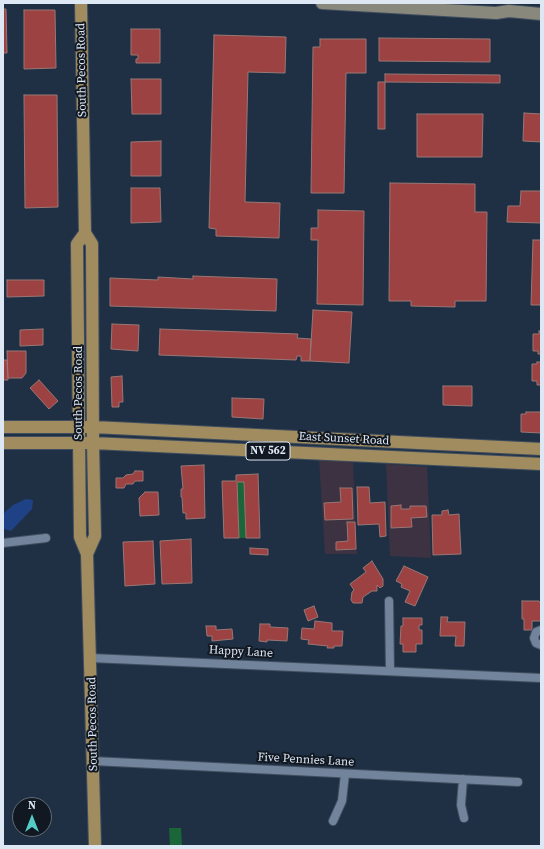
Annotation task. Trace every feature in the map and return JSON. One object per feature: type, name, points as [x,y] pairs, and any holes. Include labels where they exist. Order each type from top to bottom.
[{"type":"main road","name":"South Pecos Road","points":[[81,3],[85,232],[92,244],[95,536],[88,554],[96,846]]},
{"type":"main road","name":"South Pecos Road","points":[[85,232],[78,244],[80,537],[88,554]]},
{"type":"main road","name":"East Sunset Road","points":[[3,427],[93,427],[541,449]]},
{"type":"main road","points":[[232,450],[235,446],[243,444],[279,444],[294,440],[296,437]]},
{"type":"main road","points":[[304,453],[304,448],[306,446],[313,444],[344,443],[350,442],[352,439]]},
{"type":"main road","name":"East Sunset Road","points":[[3,443],[93,443],[541,464]]},
{"type":"main road","points":[[495,462],[502,447]]},
{"type":"main road","points":[[502,447],[508,463]]},
{"type":"street","points":[[322,3],[496,13],[509,7],[541,14]]},
{"type":"street","points":[[3,542],[46,538]]},
{"type":"street","points":[[389,601],[390,671]]},
{"type":"street","points":[[541,630],[536,632],[534,638],[536,643],[541,645]]},
{"type":"street","name":"Happy Lane","points":[[91,658],[541,678]]},
{"type":"street","name":"Five Pennies Lane","points":[[93,761],[518,782]]},
{"type":"street","points":[[333,821],[342,801],[345,774]]},
{"type":"street","points":[[463,779],[461,805],[464,818]]},
{"type":"shaded area","points":[[319,459],[353,461],[357,554],[325,554]]},
{"type":"shaded area","points":[[386,464],[427,467],[431,558],[390,556]]},
{"type":"green space","points":[[237,482],[244,482],[246,538],[239,538]]},
{"type":"green space","points":[[169,828],[181,828],[182,846],[170,846]]},
{"type":"water","points":[[26,499],[33,500],[32,509],[11,531],[4,529],[3,516],[5,512],[13,505]]},
{"type":"building","points":[[3,9],[6,9],[7,53],[3,53]]},
{"type":"building","points":[[24,10],[55,10],[56,68],[24,69]]},
{"type":"building","points":[[131,29],[160,29],[160,63],[136,63],[138,55],[131,55]]},
{"type":"building","points":[[214,35],[286,37],[285,73],[248,72],[245,202],[280,203],[279,238],[216,236],[216,229],[209,228]]},
{"type":"building","points":[[379,38],[490,39],[490,62],[379,61]]},
{"type":"building","points":[[320,39],[366,39],[366,73],[346,73],[344,193],[311,193],[313,47],[320,47]]},
{"type":"building","points":[[385,74],[500,75],[500,83],[385,82]]},
{"type":"building","points":[[131,79],[161,79],[161,114],[132,114]]},
{"type":"building","points":[[378,82],[385,82],[385,129],[378,129]]},
{"type":"building","points":[[24,95],[57,95],[58,207],[25,208]]},
{"type":"building","points":[[524,113],[541,114],[541,142],[523,141]]},
{"type":"building","points":[[417,114],[483,114],[482,157],[417,157]]},
{"type":"building","points":[[161,141],[161,176],[131,176],[131,142]]},
{"type":"building","points":[[390,183],[475,184],[475,212],[487,212],[486,301],[455,301],[455,307],[411,306],[411,301],[389,301]]},
{"type":"building","points":[[131,188],[160,188],[161,222],[131,223]]},
{"type":"building","points":[[521,191],[541,191],[541,223],[507,222],[508,206],[520,206]]},
{"type":"building","points":[[318,210],[364,211],[363,305],[317,304],[318,240],[311,240],[311,228],[318,228]]},
{"type":"building","points":[[533,240],[541,240],[541,305],[531,305]]},
{"type":"building","points":[[193,276],[277,279],[276,311],[110,306],[110,278],[158,280],[158,277],[193,279]]},
{"type":"building","points":[[7,280],[44,280],[44,296],[7,297]]},
{"type":"building","points":[[313,310],[352,312],[349,363],[310,361]]},
{"type":"building","points":[[112,324],[139,325],[138,351],[111,349]]},
{"type":"building","points":[[43,329],[43,345],[20,346],[20,330]]},
{"type":"building","points":[[160,329],[298,334],[297,338],[311,339],[310,361],[301,361],[301,356],[297,356],[296,360],[159,355]]},
{"type":"building","points":[[539,331],[541,331],[541,354],[538,354],[538,351],[533,351],[533,334],[539,334]]},
{"type":"building","points":[[7,351],[26,351],[26,373],[22,378],[8,378]]},
{"type":"building","points":[[3,360],[7,360],[8,380],[3,380]]},
{"type":"building","points":[[537,362],[541,362],[541,385],[537,385],[537,381],[532,381],[532,364],[537,364]]},
{"type":"building","points":[[122,376],[123,402],[119,402],[119,407],[112,407],[111,377]]},
{"type":"building","points":[[39,380],[58,401],[49,409],[30,388]]},
{"type":"building","points":[[443,386],[472,386],[472,406],[443,405]]},
{"type":"building","points":[[232,398],[264,399],[263,419],[232,417]]},
{"type":"building","points":[[526,412],[541,412],[541,433],[521,432],[521,414],[526,414]]},
{"type":"building","points":[[204,465],[205,518],[186,519],[186,513],[183,513],[181,497],[181,489],[183,489],[181,466]]},
{"type":"building","points":[[135,471],[143,471],[143,481],[135,481],[133,484],[126,484],[124,488],[116,488],[116,478],[123,478],[126,475],[133,474]]},
{"type":"building","points":[[258,474],[260,538],[246,538],[244,482],[237,482],[239,538],[224,538],[222,481],[236,481],[236,475]]},
{"type":"building","points":[[357,487],[369,487],[370,503],[385,502],[386,536],[380,537],[379,524],[358,525]]},
{"type":"building","points":[[340,488],[352,488],[353,519],[325,520],[324,503],[341,502]]},
{"type":"building","points":[[145,492],[158,492],[159,515],[140,516],[139,498]]},
{"type":"building","points":[[401,505],[401,509],[410,509],[410,506],[426,506],[427,517],[411,518],[412,527],[391,528],[391,506]]},
{"type":"building","points":[[448,510],[449,515],[459,514],[461,554],[433,555],[432,515],[442,515],[442,511]]},
{"type":"building","points":[[347,522],[355,522],[356,549],[336,550],[336,542],[348,541]]},
{"type":"building","points":[[191,539],[192,583],[162,584],[160,541]]},
{"type":"building","points":[[153,541],[155,584],[125,586],[123,542]]},
{"type":"building","points":[[250,548],[268,549],[268,555],[250,554]]},
{"type":"building","points":[[372,561],[383,579],[383,586],[380,588],[377,585],[377,591],[372,591],[363,597],[362,603],[353,603],[351,600],[352,592],[354,590],[350,584],[366,572],[363,568]]},
{"type":"building","points":[[404,566],[428,577],[415,606],[405,602],[410,591],[401,587],[402,584],[396,581]]},
{"type":"building","points":[[522,601],[541,602],[541,621],[532,621],[532,630],[524,630],[524,619],[522,619]]},
{"type":"building","points":[[314,606],[318,617],[308,621],[304,610]]},
{"type":"building","points":[[441,617],[448,617],[447,622],[465,622],[464,646],[455,646],[456,636],[440,636]]},
{"type":"building","points":[[403,618],[422,618],[422,625],[419,625],[419,630],[422,630],[422,644],[416,644],[416,652],[403,652],[403,644],[400,644]]},
{"type":"building","points":[[315,621],[332,623],[332,631],[343,631],[342,646],[327,648],[328,646],[308,644],[309,640],[301,639],[302,628],[314,629]]},
{"type":"building","points":[[260,624],[270,624],[270,627],[288,628],[287,641],[259,641]]},
{"type":"building","points":[[206,626],[216,626],[216,630],[232,629],[233,639],[212,641],[212,636],[207,636]]}]
